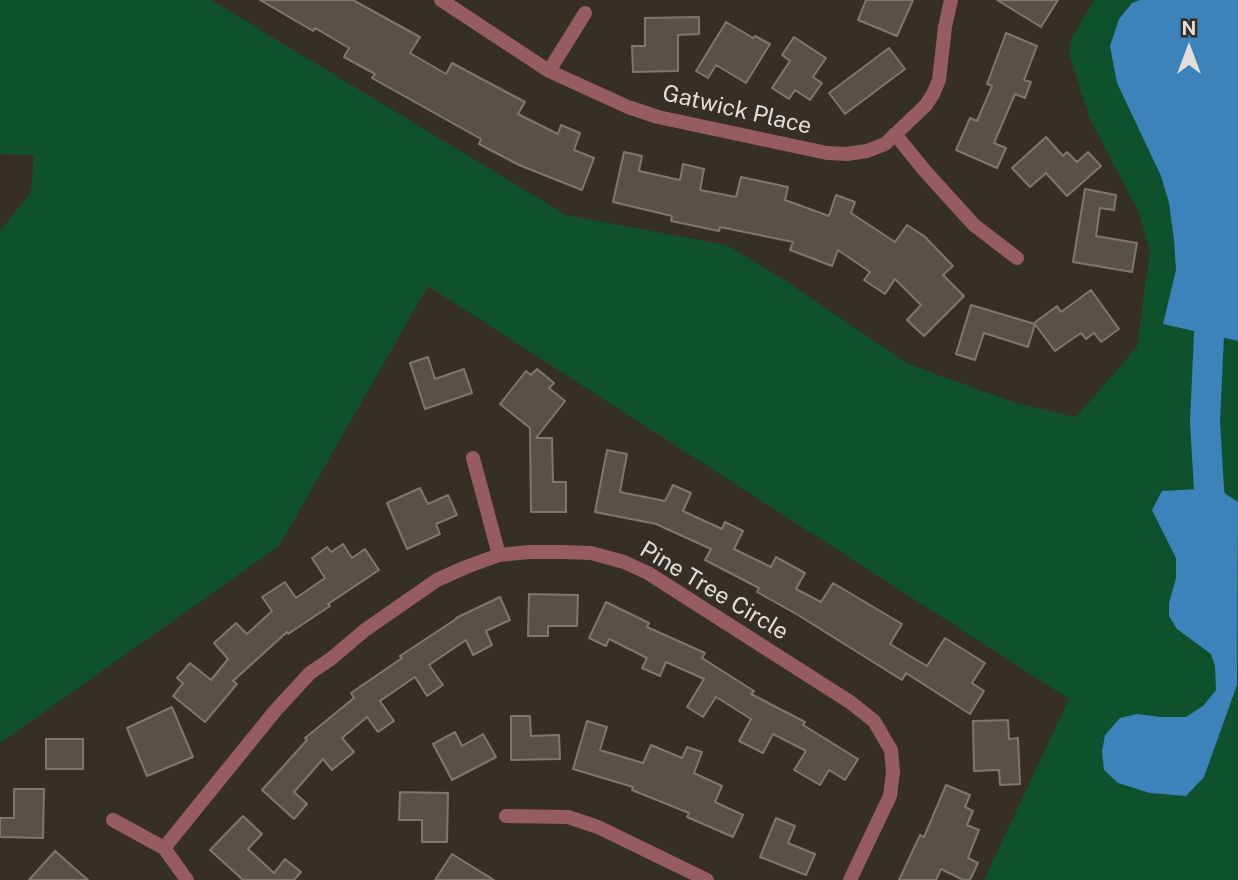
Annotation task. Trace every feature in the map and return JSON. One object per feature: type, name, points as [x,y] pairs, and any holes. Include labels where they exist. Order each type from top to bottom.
[{"type":"street","name":"Gatwick Place","points":[[441,0],[549,71],[628,107],[658,117],[827,153],[846,154],[867,151],[885,144],[926,105],[939,80],[951,0]]},
{"type":"street","points":[[549,71],[585,13]]},
{"type":"street","points":[[895,134],[974,225],[1017,258]]},
{"type":"street","points":[[473,458],[499,555]]},
{"type":"street","name":"Pine Tree Circle","points":[[164,848],[275,710],[310,673],[365,630],[437,580],[466,566],[499,555],[529,552],[591,553],[624,562],[648,573],[850,702],[874,721],[891,750],[893,772],[890,796],[850,880]]},
{"type":"street","points":[[506,816],[568,817],[598,827],[707,880]]},
{"type":"street","points":[[113,820],[164,848],[187,880]]},
{"type":"green space","points":[[0,0],[211,0],[566,215],[726,245],[783,279],[908,364],[1016,403],[1076,417],[1137,347],[1150,251],[1138,211],[1091,121],[1069,54],[1071,40],[1094,0],[1238,0],[1238,880],[984,880],[1069,699],[428,286],[279,546],[0,743],[0,231],[31,192],[34,155],[0,154]]},
{"type":"water","points":[[1140,0],[1238,0],[1238,341],[1163,324],[1176,270],[1169,203],[1161,176],[1117,83],[1110,46],[1119,19],[1132,3]]},
{"type":"water","points":[[1201,489],[1223,492],[1238,502],[1237,685],[1204,777],[1186,796],[1150,793],[1118,783],[1104,770],[1102,752],[1105,735],[1120,718],[1137,714],[1186,717],[1203,706],[1216,690],[1215,666],[1211,654],[1177,629],[1169,616],[1169,603],[1176,578],[1176,558],[1152,510],[1162,491]]},
{"type":"building","points":[[260,0],[353,0],[420,37],[410,53],[446,74],[452,63],[525,102],[518,114],[558,134],[561,125],[580,133],[574,150],[594,158],[582,190],[519,165],[479,144],[481,139],[372,78],[375,74],[344,57],[349,48],[315,28],[313,31]]},
{"type":"building","points":[[866,0],[913,0],[897,36],[858,20]]},
{"type":"building","points":[[997,0],[1058,0],[1041,27]]},
{"type":"building","points":[[699,17],[699,34],[678,35],[678,71],[633,72],[632,46],[645,46],[645,18]]},
{"type":"building","points":[[726,22],[753,38],[755,36],[770,44],[746,83],[716,65],[708,78],[696,71]]},
{"type":"building","points":[[1006,33],[1037,46],[1024,80],[1031,82],[1025,98],[1015,94],[994,143],[1006,148],[997,168],[956,150],[970,118],[977,121],[992,86],[987,84]]},
{"type":"building","points":[[794,37],[826,58],[813,77],[822,83],[810,100],[795,90],[789,99],[772,88],[790,61],[782,55]]},
{"type":"building","points":[[889,48],[905,69],[845,114],[829,93]]},
{"type":"building","points":[[1046,137],[1063,156],[1067,152],[1077,162],[1088,152],[1101,166],[1067,196],[1046,173],[1030,187],[1012,168]]},
{"type":"building","points":[[624,152],[642,156],[639,171],[680,180],[683,164],[704,169],[700,190],[736,197],[741,177],[788,187],[785,200],[829,216],[836,195],[855,202],[851,213],[895,242],[907,225],[924,236],[953,266],[943,275],[964,296],[924,336],[907,320],[921,305],[895,279],[885,294],[864,280],[870,272],[838,250],[832,266],[790,250],[793,242],[720,227],[719,231],[671,221],[672,216],[613,202]]},
{"type":"building","points":[[1085,189],[1116,195],[1114,210],[1100,208],[1096,236],[1137,243],[1132,272],[1073,262]]},
{"type":"building","points":[[1091,290],[1119,329],[1101,342],[1094,333],[1086,339],[1081,333],[1055,351],[1034,323],[1057,306],[1061,312]]},
{"type":"building","points":[[971,305],[1035,324],[1028,347],[984,333],[975,360],[956,354]]},
{"type":"building","points":[[428,357],[435,379],[464,369],[472,393],[425,409],[410,363]]},
{"type":"building","points":[[537,369],[554,383],[549,388],[565,401],[536,438],[552,438],[553,482],[566,482],[566,512],[531,512],[530,428],[500,404],[526,371],[531,375]]},
{"type":"building","points":[[607,450],[627,454],[620,492],[665,501],[673,485],[691,493],[683,511],[722,529],[725,522],[743,531],[734,549],[771,567],[776,557],[805,573],[796,589],[821,602],[833,583],[902,624],[890,644],[927,666],[945,638],[985,663],[972,683],[984,691],[970,714],[906,673],[902,680],[757,592],[759,588],[705,560],[711,549],[656,524],[595,512]]},
{"type":"building","points":[[420,488],[428,504],[448,495],[457,515],[436,524],[440,534],[407,549],[387,503]]},
{"type":"building","points":[[343,544],[352,558],[365,549],[379,570],[328,604],[330,606],[288,634],[287,632],[233,681],[237,684],[205,722],[173,696],[183,683],[177,678],[190,663],[211,680],[228,659],[214,643],[236,623],[247,634],[272,611],[262,597],[285,582],[296,598],[325,578],[312,558],[327,547],[331,552]]},
{"type":"building","points":[[529,594],[578,595],[577,626],[548,626],[548,636],[528,636]]},
{"type":"building","points":[[500,597],[510,620],[486,631],[492,645],[473,655],[466,640],[429,665],[443,685],[427,696],[415,677],[380,701],[394,721],[378,732],[367,717],[342,738],[354,752],[332,770],[323,759],[294,792],[307,804],[294,819],[262,790],[307,740],[305,738],[354,698],[351,693],[456,618]]},
{"type":"building","points":[[606,602],[649,623],[647,627],[705,653],[702,658],[754,691],[751,694],[805,722],[803,725],[858,759],[845,780],[829,770],[820,785],[794,770],[806,751],[773,734],[763,753],[739,741],[751,719],[716,697],[703,717],[687,707],[704,679],[666,662],[660,676],[642,668],[647,658],[609,639],[606,646],[589,638]]},
{"type":"building","points":[[172,707],[193,757],[147,776],[127,728]]},
{"type":"building","points":[[511,716],[530,716],[531,736],[559,735],[560,759],[511,760]]},
{"type":"building","points":[[1008,720],[1009,739],[1018,738],[1020,784],[1000,785],[999,770],[974,771],[973,721]]},
{"type":"building","points":[[587,721],[607,727],[600,750],[643,763],[651,745],[682,758],[687,747],[702,752],[694,773],[722,786],[715,802],[743,815],[733,837],[687,817],[689,813],[632,790],[633,787],[573,769]]},
{"type":"building","points":[[455,732],[462,746],[483,734],[496,757],[452,780],[433,744]]},
{"type":"building","points":[[46,739],[83,739],[83,769],[46,769]]},
{"type":"building","points":[[946,785],[970,795],[965,807],[973,811],[967,825],[979,830],[968,858],[978,863],[970,880],[963,880],[941,869],[936,880],[899,880],[920,835],[924,837]]},
{"type":"building","points":[[14,789],[44,789],[43,838],[0,837],[0,818],[14,818]]},
{"type":"building","points":[[400,792],[448,793],[447,842],[422,842],[422,820],[399,820]]},
{"type":"building","points":[[243,816],[262,834],[248,849],[274,873],[285,859],[301,872],[294,880],[243,880],[210,850]]},
{"type":"building","points":[[776,818],[795,826],[788,843],[815,854],[806,875],[760,857]]},
{"type":"building","points":[[55,851],[88,880],[29,880]]},
{"type":"building","points":[[452,854],[494,880],[435,880]]},
{"type":"waterway","points":[[1215,295],[1209,334],[1205,422],[1209,490],[1215,531]]}]
